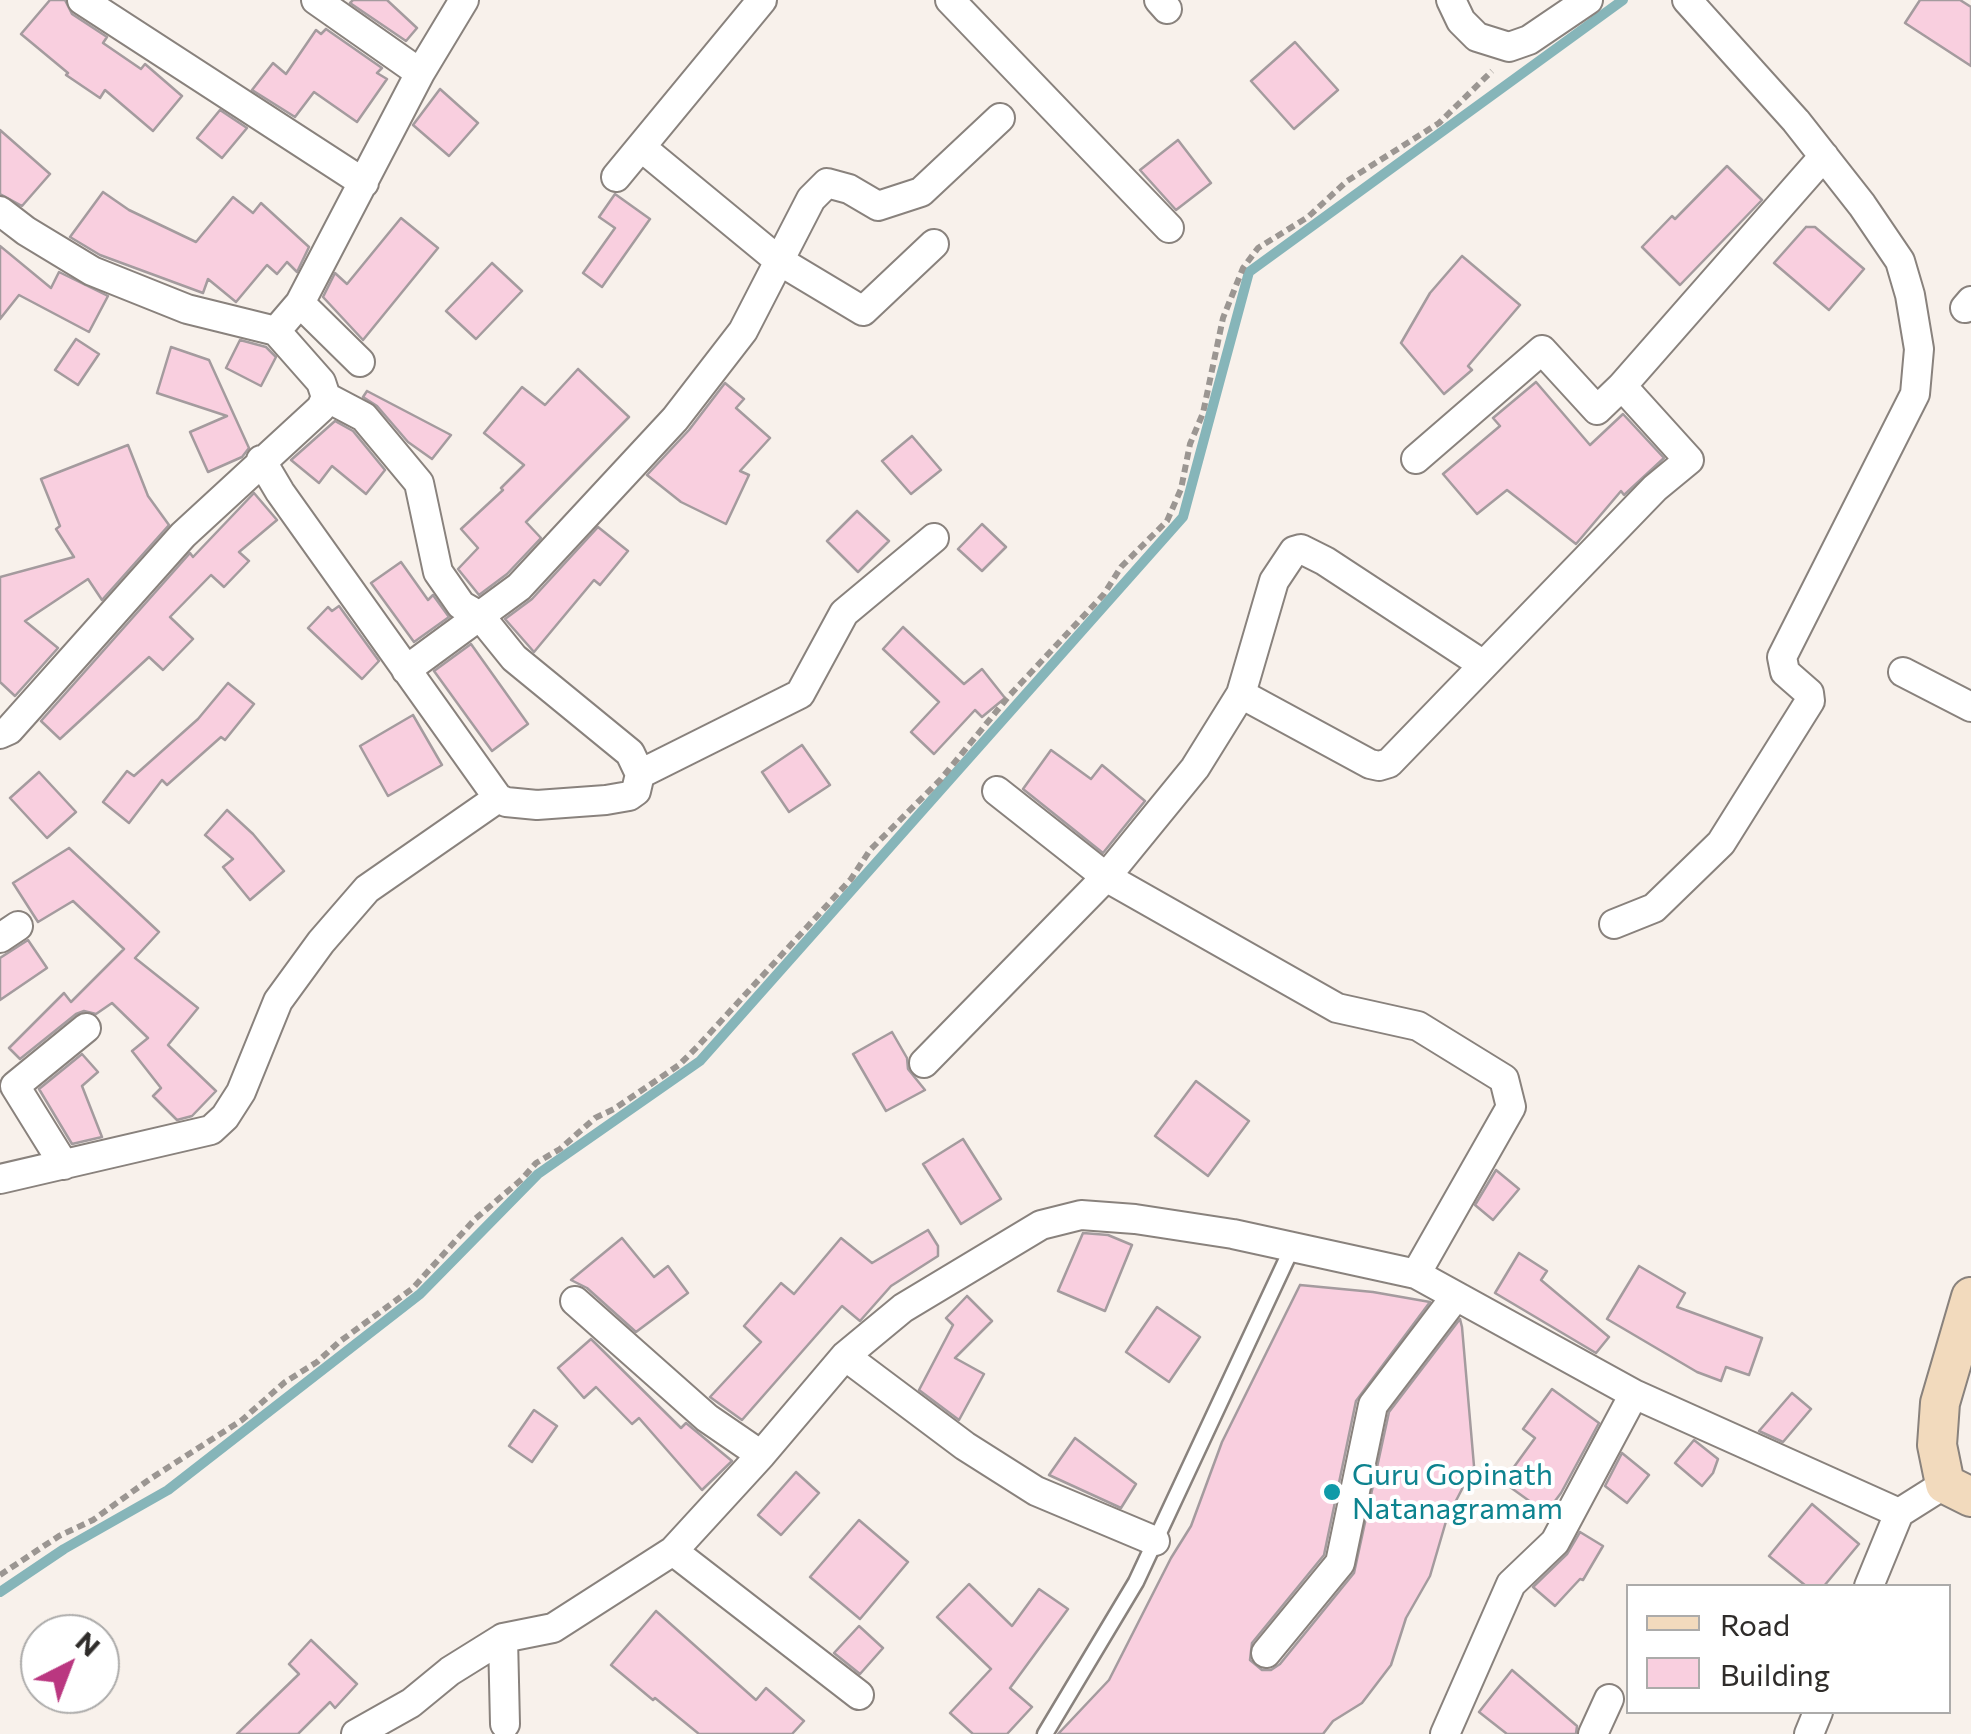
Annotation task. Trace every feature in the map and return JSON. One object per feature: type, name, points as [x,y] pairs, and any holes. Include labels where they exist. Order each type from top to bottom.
[{"type":"street","points":[[82,0],[364,183]]},
{"type":"street","points":[[316,0],[420,73]]},
{"type":"street","points":[[276,331],[300,303],[420,73],[464,0]]},
{"type":"street","points":[[616,176],[762,0]]},
{"type":"street","points":[[950,0],[1168,228]]},
{"type":"street","points":[[1452,0],[1461,21],[1477,37],[1510,46],[1588,0]]},
{"type":"street","points":[[1614,924],[1654,908],[1721,843],[1810,701],[1809,693],[1785,672],[1782,656],[1915,394],[1919,349],[1900,262],[1824,156],[1686,0]]},
{"type":"street","points":[[406,670],[520,587],[676,419],[743,331],[810,199],[827,183],[878,206],[920,192],[1000,118]]},
{"type":"street","points":[[641,147],[778,260],[863,312],[934,244]]},
{"type":"street","points":[[1416,459],[1542,350],[1597,410],[1824,156]]},
{"type":"street","points":[[0,211],[92,271],[187,308],[276,331],[313,370],[326,396],[364,417],[420,482],[438,572],[460,604],[480,616],[514,658],[630,754],[640,783],[629,796],[537,805],[498,798],[280,492],[262,460]]},
{"type":"street","points":[[300,303],[360,362]]},
{"type":"street","points":[[1241,694],[1370,764],[1389,762],[1654,488],[1689,460],[1622,386]]},
{"type":"street","points":[[0,734],[10,730],[183,534],[321,408],[326,396]]},
{"type":"street","points":[[640,774],[800,694],[844,613],[934,538]]},
{"type":"street","points":[[924,1063],[1106,876],[1194,768],[1241,694],[1274,581],[1294,551],[1301,549],[1325,561],[1482,664]]},
{"type":"street","points":[[1902,672],[1971,707]]},
{"type":"street","points":[[997,791],[1106,876],[1337,1008],[1418,1026],[1504,1079],[1511,1107],[1416,1274]]},
{"type":"street","points":[[0,1180],[211,1130],[241,1092],[278,1001],[321,942],[367,890],[498,798]]},
{"type":"street","points":[[64,1165],[15,1086],[86,1028]]},
{"type":"street","points":[[356,1734],[411,1703],[450,1671],[503,1638],[553,1628],[673,1551],[846,1356],[902,1308],[1041,1225],[1081,1215],[1135,1218],[1416,1274],[1634,1394],[1898,1513],[1958,1490],[1937,1445],[1940,1403],[1971,1297]]},
{"type":"street","points":[[1266,1653],[1340,1563],[1373,1405],[1456,1296]]},
{"type":"street","points":[[575,1301],[707,1418],[761,1455]]},
{"type":"street","points":[[846,1356],[964,1446],[1036,1491],[1155,1542]]},
{"type":"street","points":[[1445,1734],[1511,1584],[1555,1542],[1634,1394]]},
{"type":"street","points":[[1870,1584],[1898,1513]]},
{"type":"street","points":[[673,1551],[859,1695]]},
{"type":"street","points":[[503,1638],[506,1724]]},
{"type":"street","points":[[1593,1734],[1609,1699]]},
{"type":"lane","points":[[1045,1734],[1136,1582],[1292,1248]]},
{"type":"path","points":[[0,1575],[59,1536],[93,1520],[242,1420],[285,1382],[412,1288],[474,1220],[536,1163],[595,1118],[614,1110],[679,1065],[851,879],[870,850],[941,779],[1010,696],[1104,594],[1120,567],[1167,521],[1203,413],[1222,318],[1243,268],[1258,248],[1308,217],[1346,181],[1439,123],[1522,42]]},
{"type":"building","points":[[50,0],[65,0],[72,14],[107,37],[103,43],[141,69],[145,64],[182,96],[153,131],[105,90],[100,98],[66,75],[21,34]]},
{"type":"building","points":[[387,0],[417,28],[406,41],[350,3]]},
{"type":"building","points":[[1920,0],[1960,0],[1971,7],[1971,66],[1905,23]]},
{"type":"building","points":[[326,29],[382,68],[377,73],[387,79],[357,122],[314,92],[295,117],[252,90],[273,63],[286,74],[316,30],[321,34]]},
{"type":"building","points":[[1295,42],[1338,90],[1294,129],[1251,81]]},
{"type":"building","points":[[440,89],[478,123],[449,156],[413,125]]},
{"type":"building","points":[[220,110],[247,128],[222,158],[197,138]]},
{"type":"building","points":[[0,130],[50,174],[22,206],[0,194]]},
{"type":"building","points":[[1178,140],[1211,183],[1176,210],[1140,170]]},
{"type":"building","points":[[1727,166],[1762,200],[1680,285],[1642,247]]},
{"type":"building","points":[[103,192],[129,210],[196,242],[233,197],[253,213],[261,203],[309,247],[297,272],[287,262],[277,274],[267,265],[236,302],[208,279],[203,293],[100,255],[70,237]]},
{"type":"building","points":[[615,194],[650,219],[602,287],[583,273],[615,228],[599,217]]},
{"type":"building","points":[[401,218],[438,248],[363,340],[323,297],[335,273],[347,284]]},
{"type":"building","points":[[1806,227],[1815,227],[1864,269],[1829,310],[1774,263]]},
{"type":"building","points":[[0,246],[51,288],[59,272],[108,296],[89,332],[19,295],[0,319]]},
{"type":"building","points":[[1462,256],[1520,305],[1468,366],[1472,370],[1444,394],[1401,343],[1430,293]]},
{"type":"building","points":[[492,263],[522,291],[476,339],[446,311]]},
{"type":"building","points":[[76,339],[99,354],[78,385],[55,370]]},
{"type":"building","points":[[240,340],[266,347],[276,357],[261,386],[226,368]]},
{"type":"building","points":[[171,347],[209,360],[249,448],[242,457],[208,472],[190,432],[227,416],[157,393]]},
{"type":"building","points":[[578,369],[629,417],[526,522],[541,538],[507,574],[479,595],[458,569],[478,548],[461,529],[524,465],[484,433],[522,387],[545,405]]},
{"type":"building","points":[[1536,382],[1590,445],[1623,414],[1664,458],[1624,495],[1621,491],[1576,544],[1507,490],[1477,514],[1443,474],[1500,426],[1493,418]]},
{"type":"building","points":[[725,383],[744,399],[736,408],[770,438],[740,471],[749,475],[726,524],[681,502],[647,475]]},
{"type":"building","points":[[367,391],[451,435],[432,459],[408,442],[377,406],[363,397]]},
{"type":"building","points":[[335,421],[353,431],[385,470],[366,494],[332,466],[319,483],[291,460]]},
{"type":"building","points":[[912,436],[941,470],[911,494],[882,461]]},
{"type":"building","points":[[128,445],[148,496],[169,525],[102,600],[88,579],[25,621],[58,648],[15,696],[0,682],[0,577],[74,557],[56,529],[60,526],[41,479]]},
{"type":"building","points":[[254,493],[277,520],[239,552],[249,561],[224,587],[211,575],[170,617],[193,639],[163,670],[149,657],[60,739],[41,721],[190,553],[193,557]]},
{"type":"building","points":[[857,511],[889,541],[858,572],[827,541]]},
{"type":"building","points":[[982,524],[1006,547],[982,571],[958,549]]},
{"type":"building","points":[[598,527],[628,551],[600,585],[594,580],[534,652],[505,619],[532,599]]},
{"type":"building","points":[[401,562],[428,600],[433,595],[449,617],[414,642],[371,583]]},
{"type":"building","points":[[339,606],[379,661],[362,679],[308,628],[328,607],[332,611]]},
{"type":"building","points":[[903,627],[964,684],[982,669],[1005,698],[982,717],[975,710],[934,754],[911,732],[939,702],[883,649]]},
{"type":"building","points":[[471,644],[528,724],[492,751],[434,671]]},
{"type":"building","points":[[228,683],[254,704],[225,740],[221,737],[167,785],[162,780],[129,823],[103,802],[127,771],[134,776],[198,719]]},
{"type":"building","points":[[413,715],[442,765],[388,796],[360,746]]},
{"type":"building","points":[[802,745],[830,785],[789,812],[762,772]]},
{"type":"building","points":[[1051,750],[1091,779],[1102,765],[1145,801],[1103,853],[1023,789]]},
{"type":"building","points":[[39,772],[76,812],[47,838],[10,798]]},
{"type":"building","points":[[227,810],[284,871],[250,900],[223,867],[233,859],[205,835]]},
{"type":"building","points":[[69,848],[159,932],[135,958],[198,1008],[168,1045],[216,1091],[192,1116],[177,1120],[153,1096],[161,1088],[132,1051],[148,1038],[112,1003],[96,1014],[76,1014],[20,1059],[9,1048],[64,993],[71,1002],[124,949],[73,901],[38,922],[13,883]]},
{"type":"building","points":[[28,940],[47,968],[0,1000],[0,958]]},
{"type":"building","points":[[892,1032],[907,1058],[908,1069],[925,1090],[886,1111],[853,1054]]},
{"type":"building","points":[[82,1054],[98,1072],[82,1086],[102,1137],[72,1144],[39,1089]]},
{"type":"building","points":[[1196,1081],[1249,1121],[1208,1176],[1155,1136]]},
{"type":"building","points":[[963,1139],[1001,1199],[961,1224],[923,1164]]},
{"type":"building","points":[[1496,1170],[1519,1189],[1493,1220],[1475,1205]]},
{"type":"building","points":[[928,1230],[938,1246],[938,1256],[891,1286],[860,1321],[842,1306],[742,1420],[710,1397],[761,1342],[744,1326],[781,1283],[794,1294],[841,1238],[872,1263]]},
{"type":"building","points":[[1083,1233],[1108,1235],[1132,1245],[1105,1311],[1058,1291]]},
{"type":"building","points":[[622,1238],[654,1277],[668,1266],[688,1293],[636,1332],[587,1288],[571,1280]]},
{"type":"building","points":[[1519,1253],[1547,1271],[1541,1280],[1609,1337],[1596,1353],[1495,1293]]},
{"type":"building","points":[[1639,1266],[1685,1293],[1677,1307],[1762,1338],[1749,1375],[1726,1367],[1721,1381],[1697,1372],[1607,1319]]},
{"type":"building","name":"Guru Gopinath Natanagramam","points":[[1300,1285],[1430,1302],[1356,1401],[1324,1555],[1252,1643],[1250,1660],[1262,1670],[1280,1664],[1354,1573],[1389,1412],[1460,1319],[1462,1327],[1474,1466],[1447,1518],[1430,1576],[1406,1618],[1391,1665],[1362,1703],[1333,1721],[1323,1734],[1058,1734],[1109,1680],[1191,1526],[1222,1442]]},
{"type":"building","points":[[967,1296],[992,1321],[955,1358],[984,1374],[959,1420],[919,1390],[953,1325],[946,1318]]},
{"type":"building","points":[[1157,1307],[1200,1337],[1169,1382],[1126,1352]]},
{"type":"building","points":[[591,1339],[681,1428],[686,1423],[732,1461],[702,1490],[639,1418],[632,1424],[596,1387],[584,1398],[558,1368]]},
{"type":"building","points":[[1552,1389],[1599,1423],[1546,1513],[1503,1482],[1535,1438],[1523,1429]]},
{"type":"building","points":[[1792,1393],[1811,1409],[1783,1442],[1759,1431]]},
{"type":"building","points":[[534,1410],[557,1426],[532,1462],[509,1446]]},
{"type":"building","points":[[1075,1438],[1136,1484],[1121,1508],[1049,1475]]},
{"type":"building","points":[[1694,1440],[1718,1459],[1702,1486],[1675,1463]]},
{"type":"building","points":[[1622,1453],[1649,1475],[1627,1503],[1605,1486]]},
{"type":"building","points":[[796,1472],[819,1493],[781,1535],[758,1515]]},
{"type":"building","points":[[1812,1504],[1859,1544],[1826,1584],[1804,1584],[1769,1556]]},
{"type":"building","points":[[859,1520],[908,1562],[860,1619],[810,1577]]},
{"type":"building","points":[[1580,1532],[1603,1546],[1583,1580],[1555,1606],[1533,1587],[1567,1554]]},
{"type":"building","points":[[969,1584],[1012,1626],[1039,1589],[1068,1609],[1010,1688],[1032,1707],[1007,1734],[973,1734],[950,1713],[991,1669],[937,1617]]},
{"type":"building","points":[[656,1611],[756,1700],[766,1688],[804,1721],[792,1734],[699,1734],[653,1700],[611,1665]]},
{"type":"building","points":[[859,1626],[883,1648],[860,1674],[834,1653]]},
{"type":"building","points":[[311,1640],[357,1684],[335,1708],[330,1702],[298,1734],[237,1734],[299,1674],[289,1664]]},
{"type":"building","points":[[1512,1670],[1577,1726],[1576,1734],[1507,1734],[1479,1712]]},
{"type":"waterway","points":[[0,1592],[64,1549],[168,1490],[420,1294],[538,1174],[700,1061],[1183,517],[1249,272],[1623,0]]},
{"type":"place","name":"Guru Gopinath Natanagramam","points":[[1332,1492]]}]
